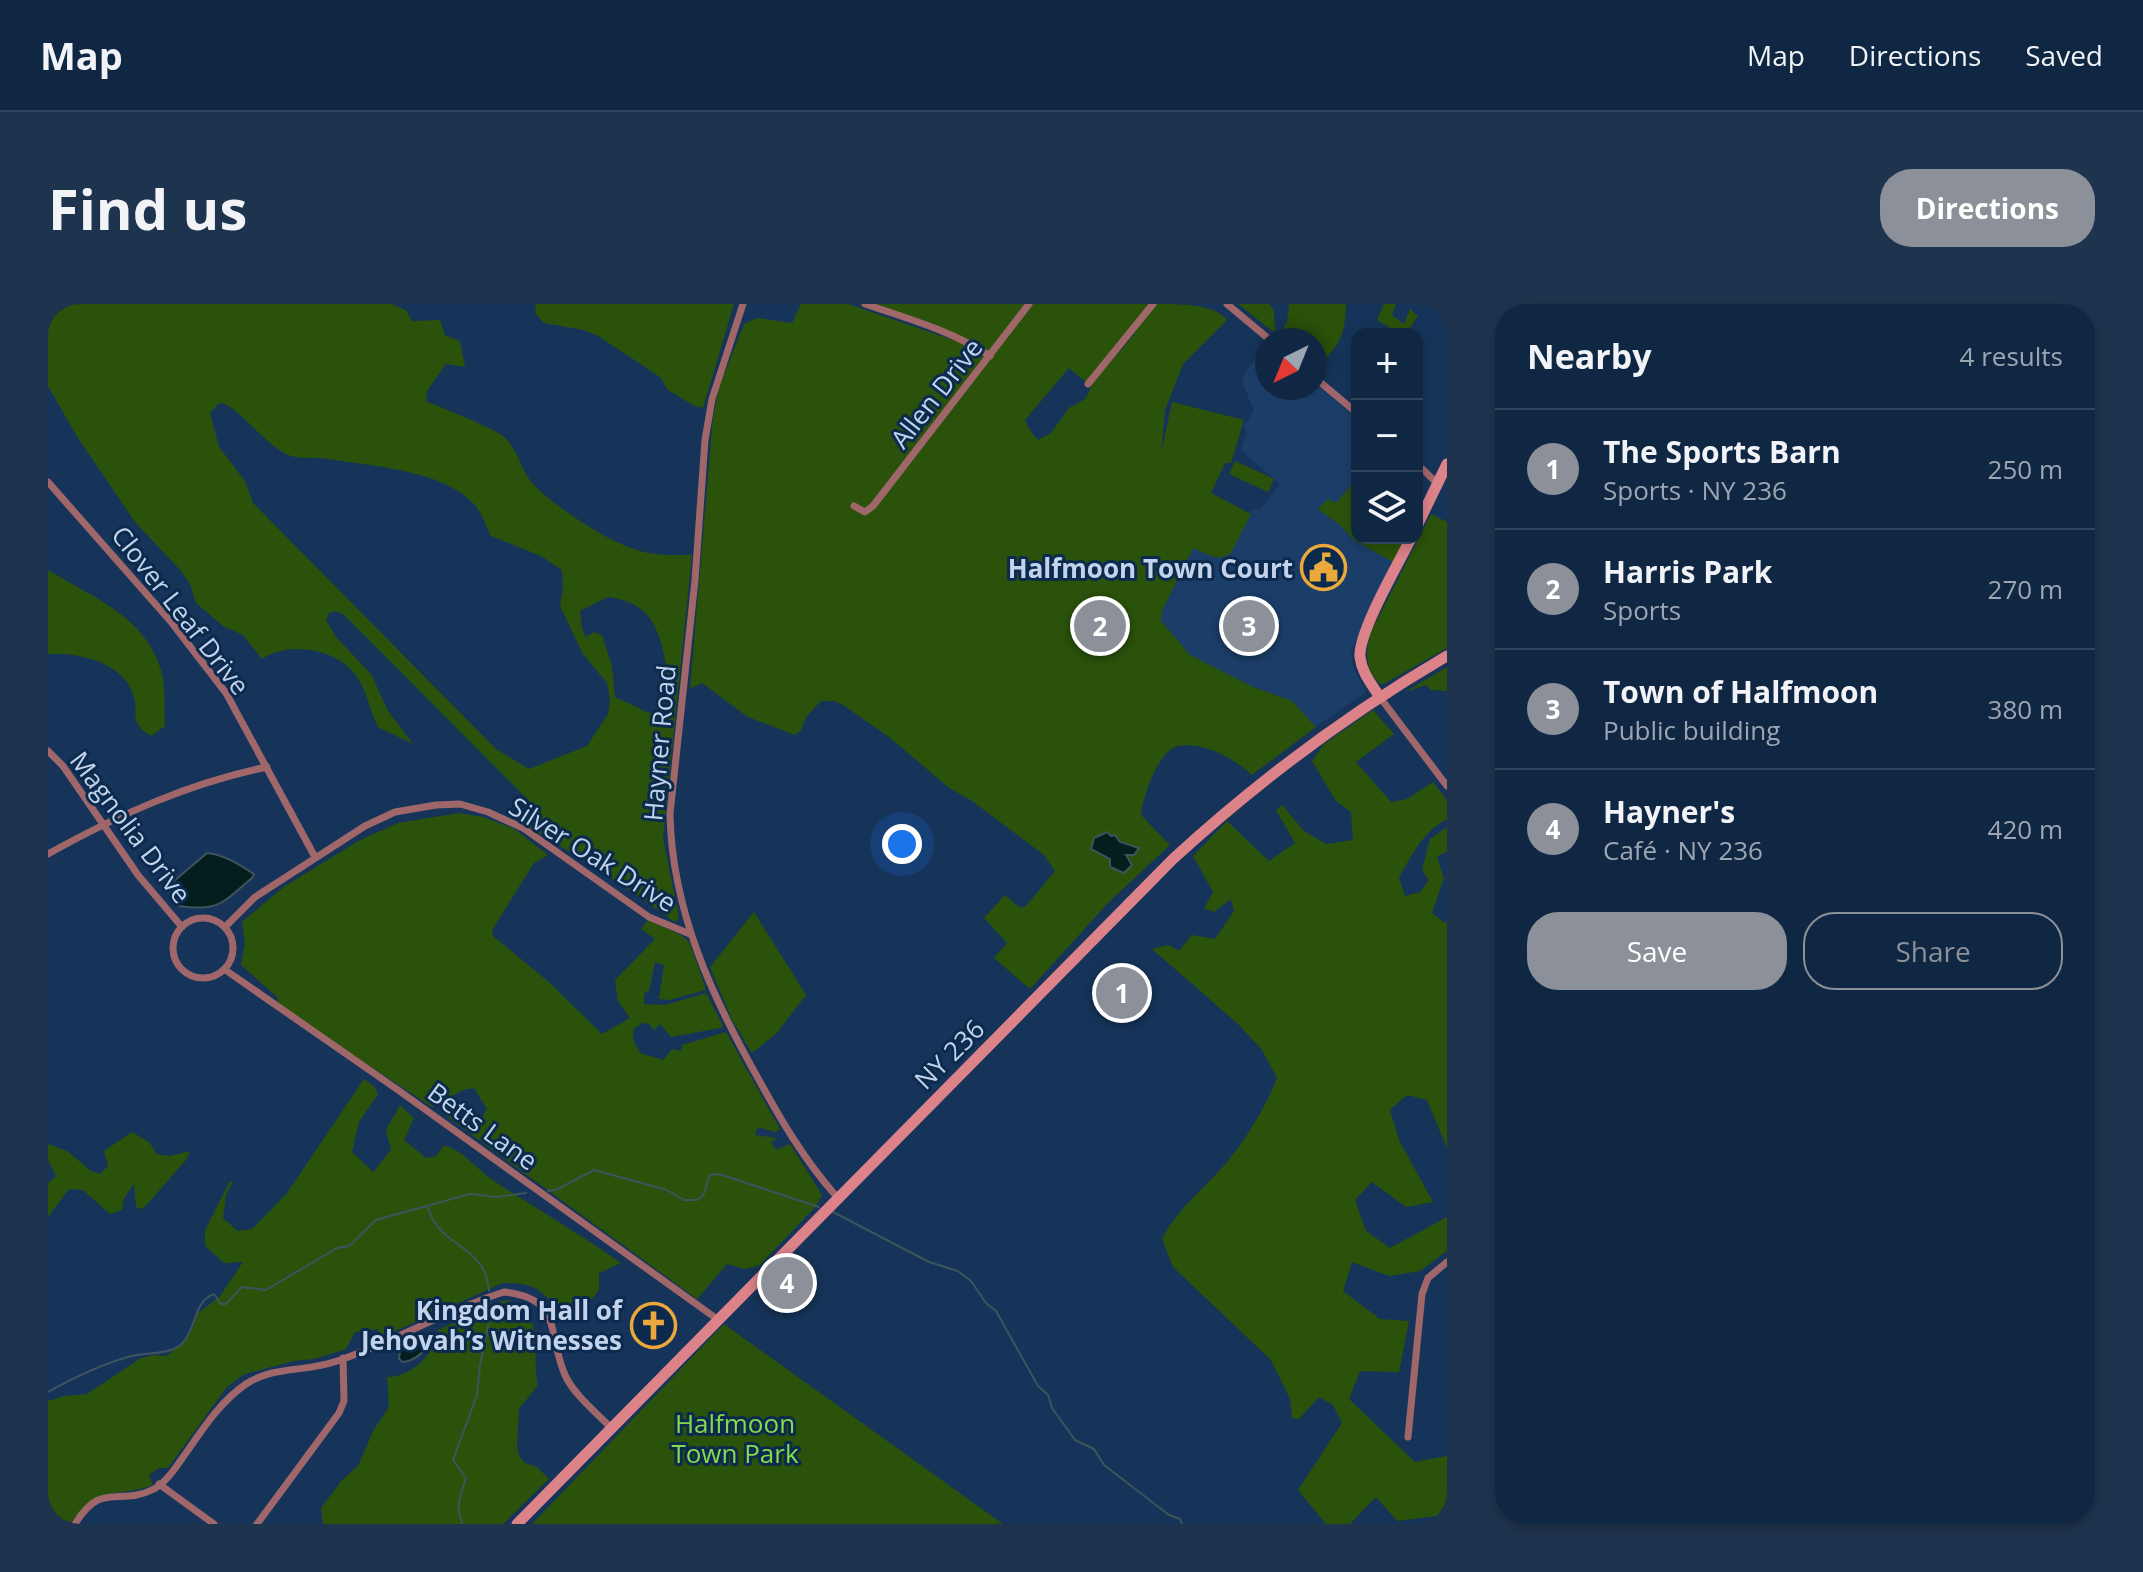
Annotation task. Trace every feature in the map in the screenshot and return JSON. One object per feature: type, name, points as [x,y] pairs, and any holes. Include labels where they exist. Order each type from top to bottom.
[{"type":"main road","points":[[1423,514],[1447,464]]},
{"type":"main road","points":[[1379,696],[1365,675],[1360,654],[1364,636],[1408,544]]},
{"type":"main road","name":"NY 236","points":[[517,1524],[837,1197],[1173,859],[1233,803],[1379,696],[1447,656]]},
{"type":"street","name":"Hayner Road","points":[[743,304],[712,397],[705,440],[695,580],[670,814],[673,866],[690,934],[734,1035],[791,1136],[837,1197]]},
{"type":"street","points":[[865,304],[937,328],[969,342],[990,356]]},
{"type":"street","name":"Allen Drive","points":[[854,506],[865,512],[873,506],[1029,304]]},
{"type":"street","points":[[1088,384],[1153,304]]},
{"type":"street","points":[[1227,304],[1256,328]]},
{"type":"street","points":[[1327,388],[1351,408]]},
{"type":"street","points":[[1423,470],[1438,484]]},
{"type":"street","name":"Clover Leaf Drive","points":[[48,482],[172,623],[226,693],[315,857]]},
{"type":"street","points":[[1379,696],[1447,786]]},
{"type":"street","name":"Magnolia Drive","points":[[48,751],[63,766],[138,875],[182,927]]},
{"type":"street","points":[[48,854],[101,825],[185,789],[267,767]]},
{"type":"street","name":"Silver Oak Drive","points":[[225,927],[255,897],[365,826],[395,812],[460,804],[488,812],[523,828],[649,917],[690,934]]},
{"type":"street","points":[[201,918],[210,918],[225,927],[230,934],[233,952],[224,969],[210,977],[200,978],[178,964],[173,947],[182,927],[201,918]]},
{"type":"street","name":"Betts Lane","points":[[224,969],[388,1082],[717,1319]]},
{"type":"street","points":[[1408,1437],[1422,1294],[1428,1278],[1447,1262]]},
{"type":"street","points":[[75,1524],[85,1507],[94,1500],[138,1494],[159,1484],[170,1475],[215,1411],[260,1376],[317,1367],[504,1292],[532,1298],[547,1312],[553,1323],[566,1377],[611,1428]]},
{"type":"street","points":[[257,1524],[339,1413],[344,1401],[343,1358]]},
{"type":"street","points":[[159,1484],[214,1524]]},
{"type":"shaded area","points":[[1255,360],[1255,400],[1327,400],[1327,394],[1351,414],[1351,544],[1402,544],[1351,651],[1353,667],[1366,692],[1316,727],[1292,701],[1253,687],[1190,655],[1161,621],[1162,611],[1193,547],[1216,558],[1253,509],[1259,511],[1280,484],[1241,450],[1247,431],[1243,427],[1254,411],[1242,381]]},
{"type":"shaded area","points":[[1107,832],[1115,835],[1120,842],[1139,848],[1134,855],[1126,855],[1132,865],[1124,873],[1110,867],[1110,859],[1091,849],[1094,838]]},
{"type":"shaded area","points":[[207,853],[225,858],[254,874],[220,903],[204,908],[179,906],[167,887]]},
{"type":"shaded area","points":[[426,1336],[432,1339],[420,1354],[408,1361],[399,1359],[400,1351]]},
{"type":"green space","points":[[48,304],[392,304],[406,310],[412,321],[440,320],[445,335],[460,341],[465,367],[446,364],[427,391],[426,401],[504,437],[533,484],[554,503],[597,531],[644,552],[692,555],[663,838],[679,918],[675,922],[529,827],[529,824],[539,821],[535,807],[343,614],[335,611],[329,613],[326,620],[336,637],[371,674],[388,711],[413,744],[378,727],[359,680],[340,661],[301,649],[274,653],[262,659],[243,635],[223,626],[196,603],[190,584],[135,522],[78,438],[48,386]],"holes":[[[223,403],[273,446],[291,456],[385,467],[443,483],[473,503],[491,536],[541,556],[562,570],[560,606],[583,654],[607,683],[610,700],[608,714],[587,746],[529,769],[496,749],[253,503],[245,481],[219,447],[210,413]],[[608,597],[627,601],[641,609],[658,633],[673,699],[671,711],[665,715],[647,712],[615,697],[612,666],[602,635],[594,632],[586,637],[582,629],[580,611]]]},
{"type":"green space","points":[[536,304],[734,304],[703,408],[668,390],[660,377],[598,336],[544,323],[535,313]]},
{"type":"green space","points":[[801,304],[848,304],[988,352],[948,330],[875,304],[1149,304],[1086,382],[1069,368],[1025,420],[1038,440],[1051,433],[1069,408],[1085,399],[1094,381],[1156,304],[1206,308],[1227,320],[1183,364],[1165,410],[1161,454],[1172,402],[1244,420],[1231,463],[1225,463],[1211,493],[1251,514],[1231,553],[1226,556],[1212,556],[1193,548],[1162,611],[1161,621],[1190,655],[1253,687],[1292,701],[1316,727],[1252,775],[1228,757],[1198,746],[1178,746],[1164,756],[1153,775],[1141,815],[1170,845],[1108,903],[1030,989],[994,958],[1007,943],[984,918],[1005,895],[1019,907],[1025,907],[1055,871],[1044,855],[972,801],[948,787],[889,737],[835,701],[821,701],[795,735],[748,717],[702,683],[690,689],[713,418],[719,387],[744,324],[757,318],[792,323]]},
{"type":"green space","points":[[1238,304],[1269,304],[1274,310],[1275,328],[1269,328]]},
{"type":"green space","points":[[1289,304],[1346,304],[1339,341],[1327,357],[1327,328],[1283,328]]},
{"type":"green space","points":[[1384,304],[1396,304],[1392,315],[1404,324],[1410,309],[1418,316],[1410,328],[1390,328],[1377,320]]},
{"type":"green space","points":[[1235,461],[1274,479],[1268,492],[1229,474]]},
{"type":"green space","points":[[1351,485],[1351,537],[1318,509],[1328,499],[1336,503]]},
{"type":"green space","points":[[1431,514],[1447,522],[1447,648],[1382,685],[1372,675],[1368,663],[1369,636],[1416,544],[1423,544],[1423,530]]},
{"type":"green space","points":[[1361,544],[1402,544],[1393,562]]},
{"type":"green space","points":[[48,570],[115,610],[143,635],[153,651],[163,677],[165,726],[151,736],[139,726],[133,694],[119,674],[85,657],[48,654]]},
{"type":"green space","points":[[1447,667],[1447,691],[1431,690],[1426,685],[1405,692]]},
{"type":"green space","points":[[1373,710],[1394,734],[1356,762],[1391,802],[1407,799],[1433,782],[1447,800],[1447,819],[1425,837],[1399,878],[1405,896],[1420,892],[1429,880],[1422,870],[1430,839],[1447,827],[1447,851],[1437,857],[1444,878],[1432,913],[1445,923],[1447,921],[1447,1148],[1427,1100],[1407,1095],[1390,1110],[1399,1140],[1433,1202],[1406,1207],[1372,1182],[1355,1200],[1366,1231],[1390,1248],[1447,1217],[1447,1251],[1420,1271],[1389,1276],[1352,1262],[1343,1291],[1380,1319],[1409,1321],[1399,1372],[1360,1371],[1349,1399],[1415,1462],[1447,1456],[1447,1524],[1442,1524],[1436,1516],[1397,1521],[1376,1497],[1350,1524],[1326,1524],[1298,1490],[1342,1423],[1333,1405],[1319,1397],[1299,1419],[1292,1418],[1290,1399],[1271,1360],[1173,1267],[1162,1239],[1177,1215],[1240,1144],[1277,1078],[1262,1050],[1238,1024],[1152,949],[1169,945],[1179,951],[1192,935],[1215,939],[1234,911],[1231,899],[1214,912],[1204,908],[1213,892],[1193,856],[1227,821],[1269,861],[1295,843],[1276,810],[1282,805],[1304,831],[1326,844],[1353,840],[1351,812],[1336,801],[1312,761],[1324,744]]},
{"type":"green space","points":[[459,813],[483,817],[513,828],[548,855],[534,863],[492,930],[493,936],[550,983],[602,1034],[630,1018],[618,1001],[615,980],[655,939],[641,929],[648,920],[689,942],[705,990],[670,1000],[659,999],[664,965],[655,962],[649,991],[644,994],[644,1004],[665,1005],[706,993],[723,1025],[721,1028],[671,1037],[660,1024],[654,1030],[649,1024],[642,1023],[634,1029],[633,1039],[640,1053],[663,1060],[672,1049],[681,1051],[682,1045],[726,1032],[780,1129],[775,1132],[758,1127],[755,1135],[777,1138],[771,1142],[776,1150],[790,1144],[822,1195],[816,1206],[759,1266],[744,1269],[727,1264],[697,1299],[442,1113],[447,1107],[476,1127],[487,1109],[474,1088],[463,1090],[432,1107],[280,1007],[277,997],[241,965],[245,943],[242,922],[285,886],[360,840],[398,823]]},
{"type":"green space","points":[[754,912],[806,995],[776,1034],[752,1053],[732,1020],[710,967]]},
{"type":"green space","points":[[364,1079],[375,1087],[378,1094],[359,1122],[352,1152],[373,1172],[391,1150],[386,1130],[400,1105],[414,1118],[404,1140],[426,1158],[436,1156],[444,1145],[452,1148],[494,1181],[621,1263],[599,1273],[599,1290],[592,1299],[575,1298],[563,1317],[539,1290],[524,1284],[503,1283],[382,1337],[377,1329],[355,1332],[346,1349],[244,1374],[226,1388],[168,1468],[159,1468],[149,1475],[153,1485],[99,1497],[90,1502],[70,1524],[48,1524],[48,1401],[87,1394],[141,1358],[166,1356],[181,1345],[193,1328],[197,1314],[220,1296],[243,1262],[224,1263],[205,1246],[205,1230],[230,1181],[233,1182],[226,1195],[223,1218],[238,1231],[252,1229],[287,1193]]},
{"type":"green space","points":[[132,1132],[149,1142],[157,1154],[170,1156],[190,1151],[186,1160],[143,1209],[136,1207],[134,1184],[124,1198],[122,1210],[110,1214],[83,1190],[69,1189],[48,1217],[48,1183],[56,1176],[48,1160],[48,1144],[67,1151],[91,1171],[100,1174],[108,1166],[104,1151]]},
{"type":"green space","points":[[507,1300],[528,1315],[535,1336],[538,1385],[519,1409],[519,1456],[549,1479],[503,1524],[323,1524],[321,1508],[342,1480],[358,1466],[374,1429],[389,1406],[387,1377],[405,1373],[421,1362],[432,1347],[438,1330]]},
{"type":"green space","name":"Halfmoon Town Park","points":[[724,1324],[1003,1524],[532,1524]]},
{"type":"waterway","points":[[548,1191],[556,1190],[594,1170],[667,1190],[684,1200],[697,1200],[703,1196],[710,1175],[719,1174],[819,1207]]},
{"type":"waterway","points":[[48,1392],[118,1360],[176,1348],[188,1335],[201,1304],[207,1298],[214,1294],[221,1304],[226,1304],[242,1287],[266,1290],[337,1248],[349,1246],[376,1220],[470,1194],[496,1197],[526,1193]]},
{"type":"waterway","points":[[428,1208],[440,1229],[481,1266],[489,1291]]},
{"type":"waterway","points":[[833,1212],[929,1262],[958,1271],[971,1281],[986,1303],[996,1311],[1038,1386],[1048,1395],[1052,1408],[1075,1440],[1094,1449],[1104,1465],[1169,1515],[1180,1519],[1182,1524]]},
{"type":"waterway","points":[[463,1524],[459,1506],[466,1478],[453,1460],[477,1395],[490,1303]]},
{"type":"place","name":"Halfmoon Town Court","points":[[1324,568]]},
{"type":"place","name":"Harris Park","points":[[1100,626]]},
{"type":"place","name":"Town of Halfmoon","points":[[1249,626]]},
{"type":"place","name":"The Sports Barn","points":[[1122,993]]},
{"type":"place","name":"Hayner's","points":[[787,1283]]},
{"type":"place","name":"Kingdom Hall of Jehovah’s Witnesses","points":[[653,1325]]}]
